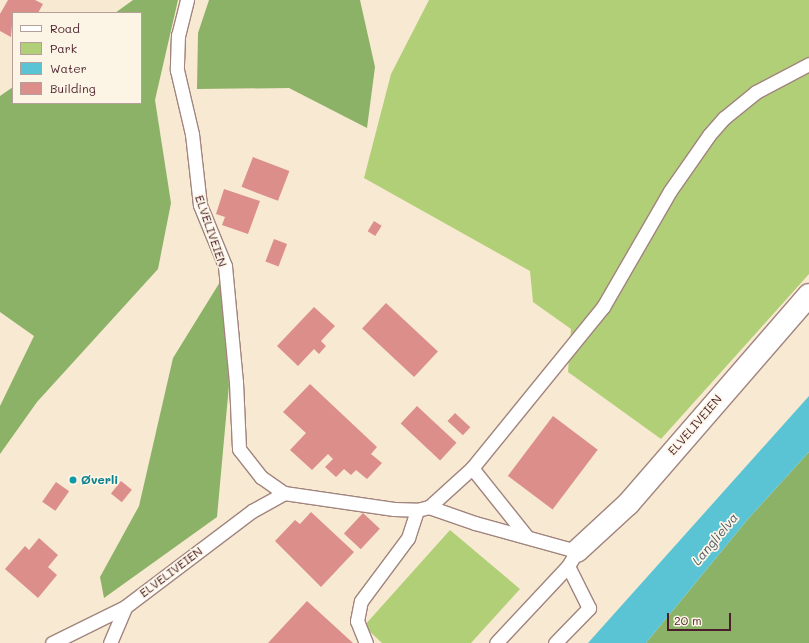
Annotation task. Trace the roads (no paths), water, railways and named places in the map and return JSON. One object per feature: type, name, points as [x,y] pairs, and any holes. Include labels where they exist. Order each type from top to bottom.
[{"type":"street","name":"ELVELIVEIEN","points":[[573,558],[629,503],[809,295]]},
{"type":"lane","name":"ELVELIVEIEN","points":[[187,0],[178,35],[177,70],[192,134],[200,205],[224,266],[236,382],[239,449],[261,477],[284,493],[394,509],[423,508],[527,538],[573,558]]},
{"type":"lane","points":[[366,643],[357,621],[361,601],[408,538],[423,508],[472,468],[602,307],[670,191],[709,135],[724,118],[756,92],[809,64]]},
{"type":"lane","points":[[472,468],[527,538]]},
{"type":"lane","name":"ELVELIVEIEN","points":[[52,643],[125,607],[252,510],[284,493]]},
{"type":"lane","points":[[496,643],[573,558]]},
{"type":"lane","points":[[555,643],[589,608],[573,558]]},
{"type":"lane","points":[[110,643],[125,607]]},
{"type":"water","name":"Langlielva","points":[[809,396],[809,452],[748,519],[646,643],[588,643]]},
{"type":"place","name":"Øverli","points":[[73,480]]}]
